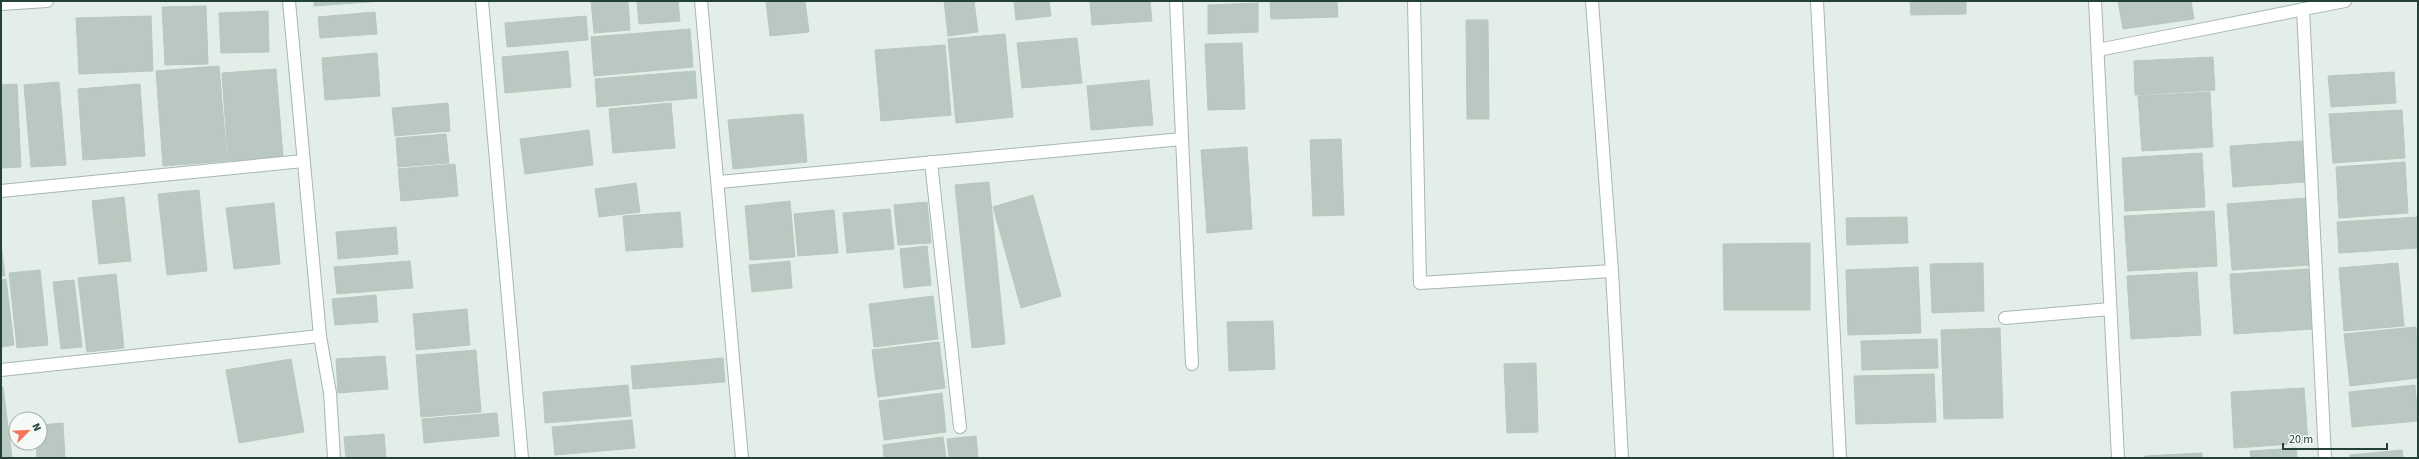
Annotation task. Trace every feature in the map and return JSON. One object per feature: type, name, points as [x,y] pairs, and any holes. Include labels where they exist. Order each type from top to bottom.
[{"type":"street","points":[[1,4],[47,1]]},
{"type":"street","points":[[289,1],[320,336],[330,394],[334,458]]},
{"type":"street","points":[[482,1],[522,458]]},
{"type":"street","points":[[701,1],[719,182],[742,458]]},
{"type":"street","points":[[1176,1],[1192,364]]},
{"type":"street","points":[[1414,1],[1420,283],[1612,271]]},
{"type":"street","points":[[1592,1],[1612,271],[1622,458]]},
{"type":"street","points":[[1817,1],[1840,458]]},
{"type":"street","points":[[2095,1],[2118,458]]},
{"type":"street","points":[[2098,50],[2345,1]]},
{"type":"street","points":[[2303,9],[2325,458]]},
{"type":"street","points":[[719,182],[1182,139]]},
{"type":"street","points":[[1,191],[303,161]]},
{"type":"street","points":[[931,162],[960,427]]},
{"type":"street","points":[[2005,318],[2110,309]]},
{"type":"street","points":[[1,370],[320,336]]},
{"type":"building","points":[[314,1],[382,1],[314,6]]},
{"type":"building","points":[[591,1],[628,1],[630,30],[594,33]]},
{"type":"building","points":[[637,1],[678,1],[680,21],[639,24]]},
{"type":"building","points":[[766,1],[805,1],[809,32],[770,36]]},
{"type":"building","points":[[944,1],[974,1],[978,32],[948,36]]},
{"type":"building","points":[[1014,1],[1049,1],[1051,16],[1016,20]]},
{"type":"building","points":[[1090,1],[1150,1],[1152,21],[1092,25]]},
{"type":"building","points":[[1270,1],[1337,1],[1338,17],[1271,19]]},
{"type":"building","points":[[1910,1],[1966,1],[1966,14],[1911,15]]},
{"type":"building","points":[[2118,1],[2191,1],[2194,19],[2123,29]]},
{"type":"building","points":[[1258,3],[1258,32],[1208,34],[1208,5]]},
{"type":"building","points":[[206,6],[208,64],[165,65],[162,7]]},
{"type":"building","points":[[268,11],[269,52],[221,53],[219,13]]},
{"type":"building","points":[[375,12],[377,34],[320,38],[318,17]]},
{"type":"building","points":[[151,16],[153,71],[79,74],[76,18]]},
{"type":"building","points":[[586,16],[588,40],[507,47],[505,23]]},
{"type":"building","points":[[1466,20],[1488,20],[1489,119],[1467,119]]},
{"type":"building","points":[[690,29],[693,67],[594,76],[591,37]]},
{"type":"building","points":[[1005,34],[1013,117],[956,123],[948,39]]},
{"type":"building","points":[[1077,38],[1082,83],[1022,88],[1017,43]]},
{"type":"building","points":[[1242,43],[1245,109],[1208,110],[1205,44]]},
{"type":"building","points":[[945,45],[951,115],[881,121],[875,50]]},
{"type":"building","points":[[568,51],[571,87],[505,93],[502,57]]},
{"type":"building","points":[[377,53],[380,96],[325,100],[322,58]]},
{"type":"building","points":[[2213,57],[2215,90],[2135,95],[2134,61]]},
{"type":"building","points":[[219,66],[227,161],[163,166],[156,71]]},
{"type":"building","points":[[276,69],[283,157],[228,161],[222,73]]},
{"type":"building","points":[[695,71],[697,98],[597,107],[595,79]]},
{"type":"building","points":[[2394,72],[2396,103],[2331,107],[2328,76]]},
{"type":"building","points":[[1149,80],[1153,125],[1091,130],[1087,86]]},
{"type":"building","points":[[59,82],[66,165],[31,167],[24,85]]},
{"type":"building","points":[[17,84],[21,167],[1,168],[1,85]]},
{"type":"building","points":[[140,84],[145,156],[83,160],[78,89]]},
{"type":"building","points":[[2210,92],[2213,147],[2142,151],[2138,96]]},
{"type":"building","points":[[448,103],[450,131],[395,136],[392,108]]},
{"type":"building","points":[[671,103],[675,148],[613,153],[609,109]]},
{"type":"building","points":[[2402,110],[2405,158],[2333,163],[2329,114]]},
{"type":"building","points":[[803,114],[807,162],[733,169],[728,120]]},
{"type":"building","points":[[589,130],[593,165],[525,174],[520,139]]},
{"type":"building","points":[[446,134],[449,163],[398,167],[396,138]]},
{"type":"building","points":[[1341,139],[1344,215],[1313,216],[1310,140]]},
{"type":"building","points":[[2302,141],[2305,182],[2233,187],[2230,146]]},
{"type":"building","points":[[1247,147],[1252,229],[1207,233],[1201,150]]},
{"type":"building","points":[[2202,153],[2205,207],[2125,211],[2122,158]]},
{"type":"building","points":[[2405,162],[2408,213],[2339,218],[2336,167]]},
{"type":"building","points":[[455,164],[458,196],[401,201],[398,169]]},
{"type":"building","points":[[989,182],[1005,344],[972,348],[955,185]]},
{"type":"building","points":[[636,183],[640,212],[599,217],[595,189]]},
{"type":"building","points":[[199,190],[207,271],[167,275],[158,194]]},
{"type":"building","points":[[1033,195],[1061,296],[1021,308],[993,207]]},
{"type":"building","points":[[124,197],[131,261],[99,264],[92,201]]},
{"type":"building","points":[[2306,198],[2310,265],[2232,270],[2227,204]]},
{"type":"building","points":[[790,201],[795,257],[750,260],[745,206]]},
{"type":"building","points":[[927,202],[931,243],[898,245],[894,205]]},
{"type":"building","points":[[274,203],[280,264],[234,269],[226,208]]},
{"type":"building","points":[[890,209],[894,249],[847,253],[843,213]]},
{"type":"building","points":[[834,210],[838,253],[798,256],[794,214]]},
{"type":"building","points":[[2214,211],[2217,266],[2128,271],[2124,216]]},
{"type":"building","points":[[680,212],[683,247],[626,251],[623,216]]},
{"type":"building","points":[[1907,217],[1908,243],[1847,245],[1846,218]]},
{"type":"building","points":[[2418,217],[2418,248],[2339,253],[2337,222]]},
{"type":"building","points":[[396,227],[398,254],[338,259],[336,232]]},
{"type":"building","points":[[1,243],[5,276],[1,276]]},
{"type":"building","points":[[1810,243],[1810,310],[1724,310],[1723,244]]},
{"type":"building","points":[[927,246],[931,285],[904,288],[900,249]]},
{"type":"building","points":[[410,261],[413,288],[337,294],[334,267]]},
{"type":"building","points":[[790,261],[792,288],[752,292],[749,265]]},
{"type":"building","points":[[1983,263],[1984,311],[1932,313],[1930,264]]},
{"type":"building","points":[[2398,263],[2404,326],[2344,331],[2339,268]]},
{"type":"building","points":[[1918,267],[1921,333],[1848,335],[1846,270]]},
{"type":"building","points":[[2308,269],[2313,329],[2234,334],[2230,274]]},
{"type":"building","points":[[40,270],[48,345],[17,348],[9,273]]},
{"type":"building","points":[[2197,272],[2201,335],[2131,339],[2127,276]]},
{"type":"building","points":[[116,274],[124,348],[87,352],[78,278]]},
{"type":"building","points":[[6,279],[14,345],[1,347],[1,280]]},
{"type":"building","points":[[74,280],[82,347],[61,349],[53,282]]},
{"type":"building","points":[[376,295],[378,322],[335,325],[332,299]]},
{"type":"building","points":[[933,296],[938,339],[874,347],[869,304]]},
{"type":"building","points":[[467,309],[470,345],[416,350],[413,314]]},
{"type":"building","points":[[1273,321],[1275,369],[1229,371],[1227,322]]},
{"type":"building","points":[[2416,327],[2418,378],[2350,386],[2344,334]]},
{"type":"building","points":[[2000,328],[2003,418],[1944,419],[1941,330]]},
{"type":"building","points":[[1937,339],[1938,368],[1862,370],[1861,341]]},
{"type":"building","points":[[939,342],[945,388],[878,397],[872,350]]},
{"type":"building","points":[[476,350],[481,412],[421,417],[416,355]]},
{"type":"building","points":[[385,356],[388,389],[338,393],[336,359]]},
{"type":"building","points":[[723,358],[725,382],[633,389],[631,366]]},
{"type":"building","points":[[291,359],[304,432],[239,443],[226,370]]},
{"type":"building","points":[[1536,363],[1538,432],[1507,433],[1504,364]]},
{"type":"building","points":[[1934,374],[1936,422],[1856,424],[1854,376]]},
{"type":"building","points":[[628,385],[631,416],[545,423],[543,392]]},
{"type":"building","points":[[2415,385],[2418,421],[2352,427],[2349,392]]},
{"type":"building","points":[[1,387],[3,387],[8,426],[8,451],[11,451],[12,458],[1,458]]},
{"type":"building","points":[[2304,388],[2308,443],[2234,448],[2231,392]]},
{"type":"building","points":[[942,393],[946,432],[884,440],[879,401]]},
{"type":"building","points":[[497,413],[499,436],[424,443],[422,419]]},
{"type":"building","points":[[632,420],[635,448],[555,455],[552,427]]},
{"type":"building","points":[[63,423],[65,458],[37,458],[37,451],[48,451],[48,424]]},
{"type":"building","points":[[384,434],[386,458],[346,458],[344,437]]},
{"type":"building","points":[[976,436],[978,458],[949,458],[947,439]]},
{"type":"building","points":[[943,437],[946,458],[884,458],[883,445]]},
{"type":"building","points":[[2296,448],[2297,458],[2251,458],[2250,451]]},
{"type":"building","points":[[2402,450],[2403,458],[2350,458],[2350,455]]},
{"type":"building","points":[[2202,453],[2202,458],[2145,458],[2145,456]]}]
